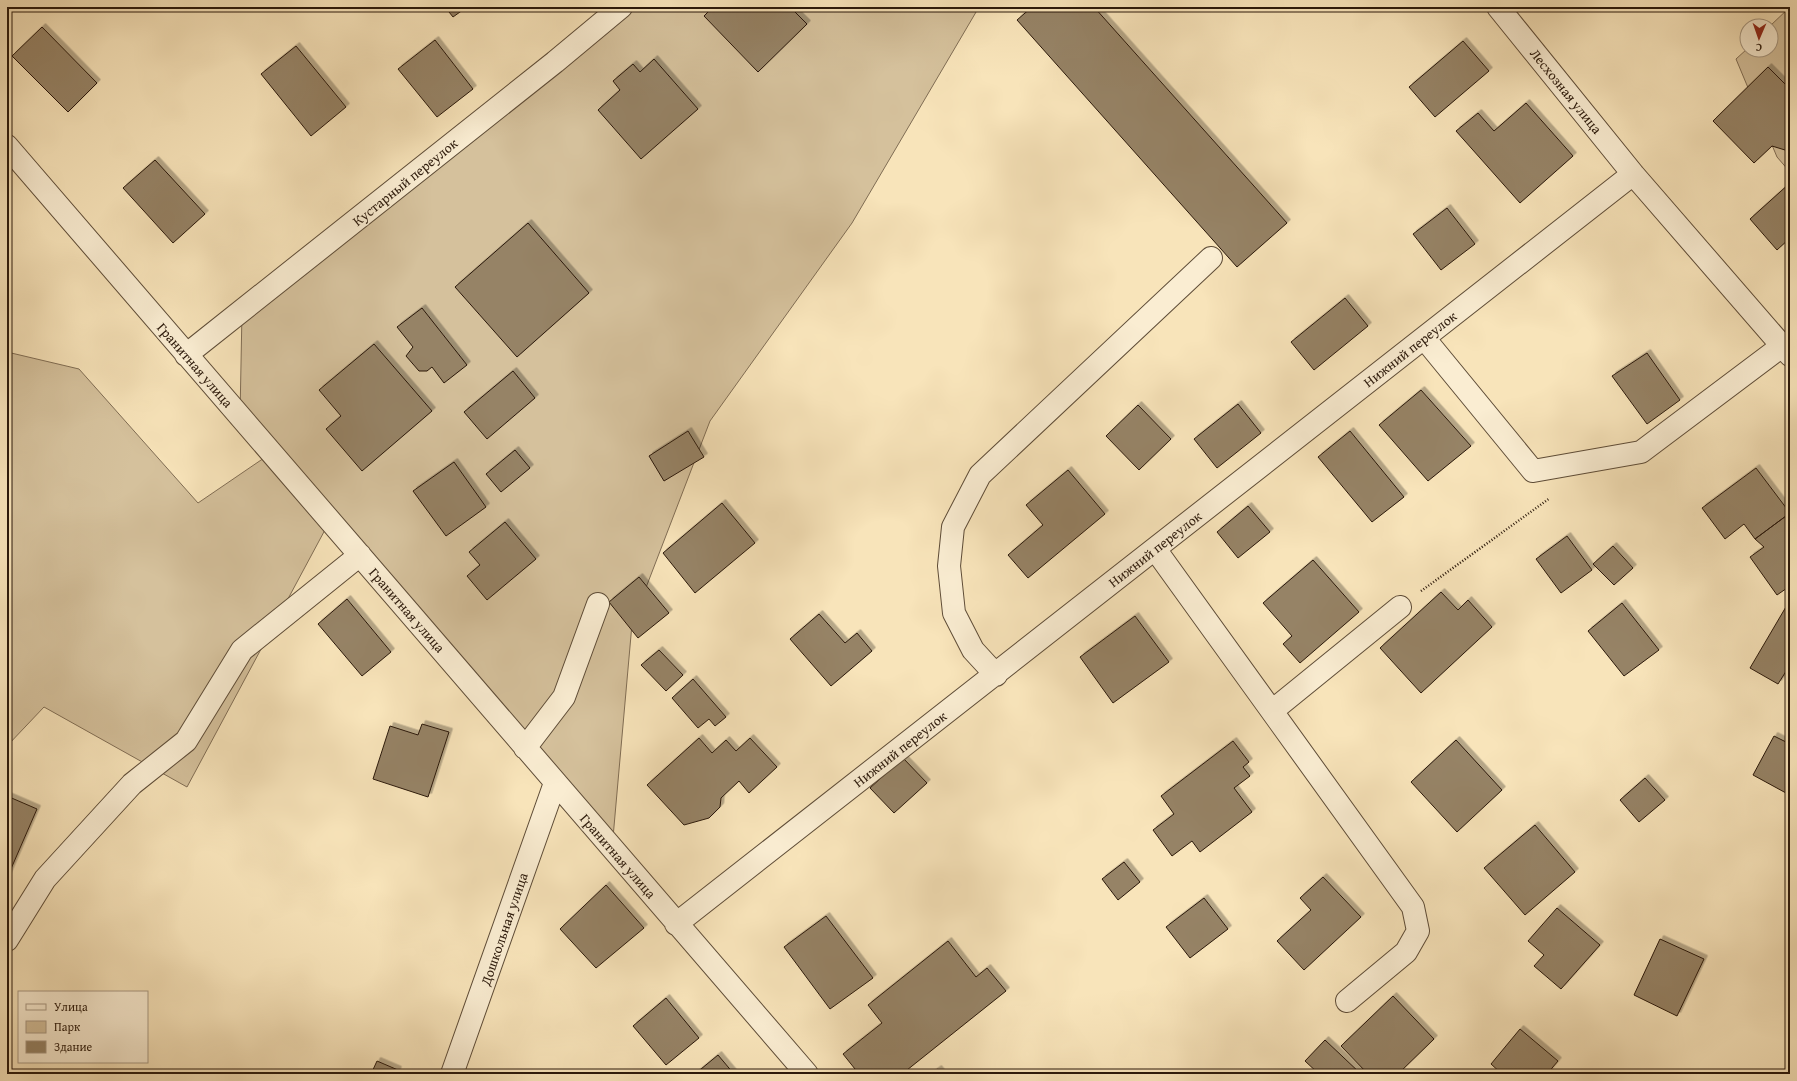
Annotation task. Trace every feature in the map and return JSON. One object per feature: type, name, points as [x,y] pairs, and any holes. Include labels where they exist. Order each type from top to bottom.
[{"type":"street","name":"Кустарный переулок","points":[[186,355],[549,67],[621,7]]},
{"type":"street","name":"Лесхозная улица","points":[[1498,7],[1634,174],[1786,351]]},
{"type":"street","name":"Гранитная улица","points":[[7,146],[676,924],[807,1074]]},
{"type":"street","name":"Нижний переулок","points":[[676,924],[1634,174]]},
{"type":"street","points":[[996,674],[973,650],[954,613],[949,566],[953,527],[980,475],[1211,258]]},
{"type":"street","points":[[1424,338],[1533,471],[1641,452],[1786,351]]},
{"type":"street","points":[[1155,549],[1413,907],[1418,931],[1406,952],[1347,1001]]},
{"type":"street","points":[[7,940],[50,874],[132,784],[186,740],[242,650],[360,555]]},
{"type":"street","points":[[525,748],[564,696],[598,604]]},
{"type":"street","points":[[1272,711],[1400,607]]},
{"type":"street","name":"Дошкольная улица","points":[[452,1074],[555,783]]},
{"type":"path","points":[[1400,607],[1553,495]]},
{"type":"green space","points":[[621,7],[979,7],[852,223],[710,421],[632,624],[612,849],[240,417],[242,311]]},
{"type":"green space","points":[[1790,7],[1790,172],[1777,157],[1736,59],[1739,56],[1739,58],[1779,58],[1778,18]]},
{"type":"green space","points":[[7,352],[79,369],[198,503],[264,458],[326,528],[187,787],[44,707],[7,746]]},
{"type":"building","points":[[445,7],[467,7],[453,17]]},
{"type":"building","points":[[713,7],[790,7],[807,24],[758,72],[704,16]]},
{"type":"building","points":[[1032,7],[1094,7],[1287,223],[1237,267],[1017,20]]},
{"type":"building","points":[[42,27],[97,83],[68,112],[12,56]]},
{"type":"building","points":[[435,40],[473,89],[437,117],[398,69]]},
{"type":"building","points":[[1463,41],[1489,71],[1435,117],[1409,87]]},
{"type":"building","points":[[296,46],[346,107],[311,136],[261,74]]},
{"type":"building","points":[[654,59],[698,109],[641,159],[598,110],[620,90],[613,81],[633,64],[640,72]]},
{"type":"building","points":[[1768,67],[1790,89],[1790,118],[1787,121],[1790,124],[1790,145],[1785,150],[1772,146],[1754,163],[1713,121]]},
{"type":"building","points":[[1526,103],[1573,156],[1520,203],[1456,131],[1478,113],[1494,131]]},
{"type":"building","points":[[155,160],[205,214],[173,243],[123,188]]},
{"type":"building","points":[[1790,183],[1790,238],[1777,250],[1750,219]]},
{"type":"building","points":[[1447,208],[1475,244],[1441,270],[1413,234]]},
{"type":"building","points":[[528,223],[589,293],[517,357],[455,287]]},
{"type":"building","points":[[1345,298],[1368,326],[1314,370],[1291,342]]},
{"type":"building","points":[[422,308],[467,365],[444,383],[432,367],[427,371],[419,371],[406,356],[413,347],[397,327]]},
{"type":"building","points":[[374,344],[432,411],[362,471],[326,429],[341,416],[319,390]]},
{"type":"building","points":[[1647,353],[1680,400],[1647,424],[1612,376]]},
{"type":"building","points":[[513,371],[535,398],[487,439],[464,412]]},
{"type":"building","points":[[1421,390],[1471,446],[1428,481],[1379,425]]},
{"type":"building","points":[[1238,404],[1261,433],[1217,468],[1194,439]]},
{"type":"building","points":[[1138,405],[1171,439],[1139,470],[1106,436]]},
{"type":"building","points":[[688,431],[704,457],[664,481],[649,456]]},
{"type":"building","points":[[1350,431],[1404,497],[1372,522],[1318,457]]},
{"type":"building","points":[[515,450],[530,468],[501,492],[486,474]]},
{"type":"building","points":[[454,462],[486,507],[446,536],[413,491]]},
{"type":"building","points":[[1756,468],[1790,513],[1755,539],[1744,524],[1725,539],[1702,508]]},
{"type":"building","points":[[1068,470],[1105,514],[1028,578],[1008,555],[1043,525],[1026,505]]},
{"type":"building","points":[[722,503],[755,543],[695,593],[663,553]]},
{"type":"building","points":[[1248,506],[1270,532],[1238,558],[1217,532]]},
{"type":"building","points":[[1790,513],[1790,586],[1777,595],[1750,557],[1764,547],[1755,539]]},
{"type":"building","points":[[505,522],[536,559],[487,600],[467,576],[480,565],[469,552]]},
{"type":"building","points":[[1567,536],[1592,570],[1561,593],[1536,559]]},
{"type":"building","points":[[1613,546],[1633,568],[1614,585],[1593,564]]},
{"type":"building","points":[[1313,560],[1359,612],[1300,663],[1283,644],[1292,636],[1263,603]]},
{"type":"building","points":[[639,577],[669,613],[638,638],[609,602]]},
{"type":"building","points":[[1441,592],[1458,610],[1468,600],[1492,627],[1421,693],[1380,648]]},
{"type":"building","points":[[347,599],[391,652],[362,676],[318,624]]},
{"type":"building","points":[[1790,600],[1790,665],[1778,684],[1750,668]]},
{"type":"building","points":[[1622,603],[1659,650],[1624,676],[1588,631]]},
{"type":"building","points":[[819,614],[845,643],[857,633],[872,651],[831,686],[790,639]]},
{"type":"building","points":[[1135,616],[1169,662],[1113,703],[1080,657]]},
{"type":"building","points":[[659,650],[683,675],[666,691],[641,665]]},
{"type":"building","points":[[693,679],[726,717],[715,726],[709,719],[698,728],[672,698]]},
{"type":"building","points":[[422,724],[449,732],[428,797],[373,779],[390,726],[418,735]]},
{"type":"building","points":[[1774,736],[1790,744],[1790,786],[1786,793],[1753,775]]},
{"type":"building","points":[[699,738],[712,753],[726,740],[736,751],[750,738],[777,767],[749,793],[739,781],[721,798],[720,807],[709,818],[684,825],[647,785]]},
{"type":"building","points":[[1456,740],[1502,790],[1457,832],[1411,782]]},
{"type":"building","points":[[1233,741],[1249,762],[1243,767],[1250,776],[1234,788],[1252,812],[1200,852],[1192,841],[1172,856],[1153,830],[1174,814],[1161,796]]},
{"type":"building","points":[[903,758],[927,783],[894,813],[870,788]]},
{"type":"building","points":[[1645,778],[1665,800],[1639,822],[1620,800]]},
{"type":"building","points":[[7,796],[37,809],[7,878]]},
{"type":"building","points":[[1535,825],[1575,872],[1525,915],[1484,868]]},
{"type":"building","points":[[1124,862],[1140,882],[1118,900],[1102,879]]},
{"type":"building","points":[[1323,877],[1361,917],[1304,970],[1277,941],[1311,910],[1300,898]]},
{"type":"building","points":[[606,885],[644,928],[596,968],[560,929]]},
{"type":"building","points":[[1204,898],[1228,929],[1190,958],[1166,927]]},
{"type":"building","points":[[1557,908],[1600,945],[1561,989],[1534,966],[1544,955],[1528,941]]},
{"type":"building","points":[[826,916],[873,978],[830,1009],[784,947]]},
{"type":"building","points":[[1660,939],[1704,959],[1677,1016],[1634,995]]},
{"type":"building","points":[[948,941],[976,977],[987,968],[1006,991],[902,1074],[859,1074],[843,1054],[882,1023],[868,1005]]},
{"type":"building","points":[[1393,996],[1434,1039],[1398,1074],[1368,1074],[1341,1046]]},
{"type":"building","points":[[666,998],[699,1038],[666,1065],[633,1026]]},
{"type":"building","points":[[1520,1029],[1558,1061],[1547,1074],[1502,1074],[1491,1064]]},
{"type":"building","points":[[1325,1040],[1361,1074],[1319,1074],[1305,1061]]},
{"type":"building","points":[[718,1055],[734,1074],[695,1074]]},
{"type":"building","points":[[377,1061],[398,1070],[396,1074],[371,1074]]},
{"type":"building","points":[[938,1069],[942,1074],[931,1074]]}]
